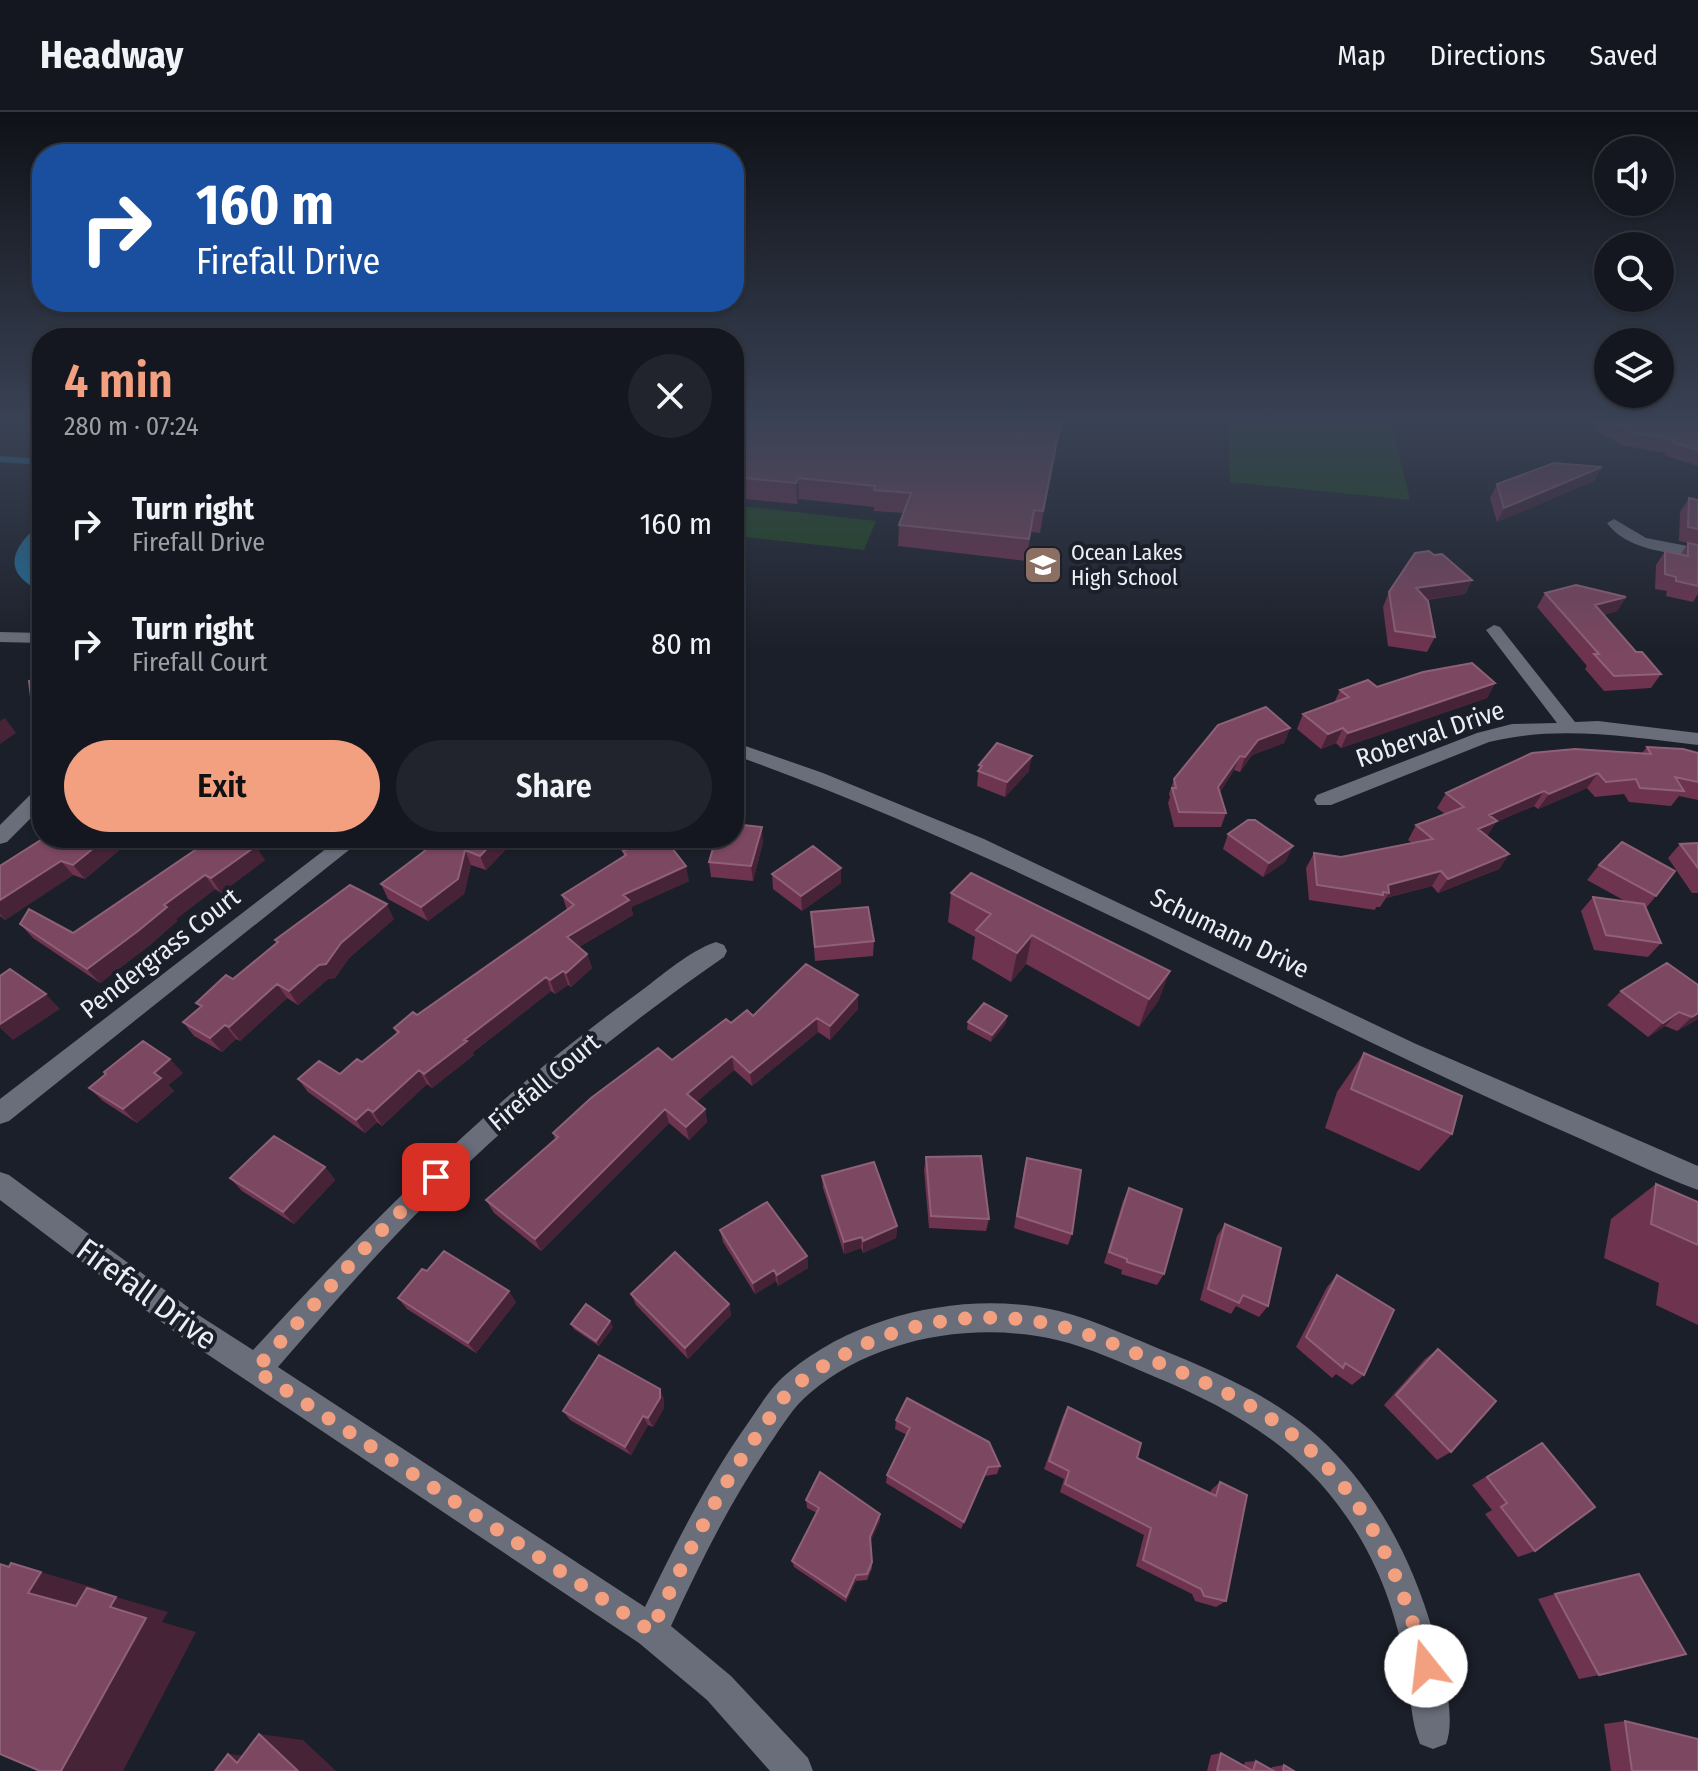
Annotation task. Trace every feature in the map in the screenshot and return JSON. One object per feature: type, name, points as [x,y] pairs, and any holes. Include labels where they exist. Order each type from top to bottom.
[{"type":"street","points":[[1614,523],[1619,530],[1643,542],[1698,553]]},
{"type":"street","points":[[1494,630],[1569,726]]},
{"type":"street","points":[[0,637],[32,638]]},
{"type":"street","name":"Roberval Drive","points":[[1324,800],[1483,737],[1512,730],[1569,726],[1656,732],[1698,739]]},
{"type":"street","name":"Schumann Drive","points":[[744,752],[950,829],[1369,1033],[1698,1178]]},
{"type":"street","points":[[0,837],[32,805]]},
{"type":"street","name":"Pendergrass Court","points":[[0,1113],[341,848]]},
{"type":"street","name":"Firefall Court","points":[[255,1370],[376,1236],[513,1106],[645,1000],[716,951]]},
{"type":"street","name":"Firefall Drive","points":[[0,1184],[83,1250],[255,1370],[651,1631],[719,1688],[795,1771]]},
{"type":"street","points":[[651,1631],[697,1536],[740,1459],[790,1391],[824,1365],[910,1327],[961,1318],[1033,1321],[1085,1333],[1223,1389],[1252,1404],[1286,1429],[1327,1467],[1357,1504],[1389,1556],[1409,1603],[1426,1666],[1433,1731]]},
{"type":"green space","points":[[744,506],[876,521],[864,550],[746,537]]},
{"type":"water","points":[[31,532],[32,586],[15,568],[17,550]]},
{"type":"building","points":[[909,498],[1046,498],[1043,511],[1034,510],[1029,539],[899,525]]},
{"type":"building","points":[[1501,498],[1527,498],[1504,508]]},
{"type":"building","points":[[1689,498],[1698,500],[1698,529],[1688,527]]},
{"type":"building","points":[[1688,543],[1698,545],[1698,586],[1676,581],[1676,577],[1665,574],[1665,551],[1688,556]]},
{"type":"building","points":[[1429,551],[1434,555],[1442,554],[1472,580],[1416,588],[1428,601],[1435,637],[1395,631],[1389,592],[1415,553]]},
{"type":"building","points":[[1576,585],[1626,597],[1595,605],[1636,652],[1642,652],[1661,674],[1614,676],[1594,654],[1599,654],[1545,593]]},
{"type":"building","points":[[1472,663],[1495,683],[1348,733],[1343,728],[1328,734],[1303,714],[1349,697],[1340,690],[1368,680],[1377,687],[1423,672]]},
{"type":"building","points":[[1266,707],[1290,728],[1258,740],[1245,757],[1240,756],[1218,787],[1226,813],[1179,812],[1172,788],[1176,788],[1174,779],[1218,725]]},
{"type":"building","points":[[997,743],[1032,756],[1007,782],[978,771],[982,766],[979,765]]},
{"type":"building","points":[[1647,747],[1698,753],[1698,782],[1675,777],[1684,791],[1640,788],[1636,779],[1606,782],[1598,773],[1549,794],[1544,791],[1489,815],[1497,821],[1478,829],[1509,854],[1448,879],[1441,871],[1388,885],[1389,893],[1383,892],[1383,895],[1317,885],[1314,853],[1341,857],[1433,839],[1416,825],[1464,807],[1446,793],[1532,753],[1575,749],[1651,754]]},
{"type":"building","points":[[1248,820],[1255,820],[1293,846],[1269,863],[1228,834]]},
{"type":"building","points":[[744,825],[762,827],[751,866],[709,862],[713,848],[744,848]]},
{"type":"building","points":[[1622,842],[1675,871],[1656,896],[1599,865]]},
{"type":"building","points":[[1698,843],[1698,868],[1680,844]]},
{"type":"building","points":[[32,846],[94,848],[73,865],[61,861],[0,900],[0,866]]},
{"type":"building","points":[[813,846],[841,868],[801,896],[772,874]]},
{"type":"building","points":[[198,848],[253,848],[211,878],[205,875],[87,969],[20,924],[29,909],[73,933]]},
{"type":"building","points":[[428,848],[488,848],[480,856],[465,850],[458,879],[421,907],[381,884]]},
{"type":"building","points":[[630,848],[672,848],[686,866],[623,895],[629,900],[567,937],[587,954],[566,973],[563,971],[550,980],[546,977],[424,1074],[419,1070],[373,1112],[368,1109],[356,1120],[298,1079],[319,1061],[340,1074],[357,1059],[362,1062],[399,1032],[394,1028],[413,1012],[417,1015],[574,905],[562,895],[626,855],[623,851]]},
{"type":"building","points":[[971,873],[1170,971],[1149,999],[1032,935],[1017,953],[976,930],[991,914],[951,893]]},
{"type":"building","points":[[350,885],[387,904],[341,943],[326,964],[319,965],[289,991],[277,984],[229,1027],[225,1025],[210,1038],[183,1022],[202,1006],[196,1003],[226,975],[233,979],[278,942],[275,940]]},
{"type":"building","points":[[1593,897],[1644,904],[1661,943],[1606,935]]},
{"type":"building","points":[[868,907],[874,941],[815,947],[811,912]]},
{"type":"building","points":[[1667,963],[1698,985],[1698,1013],[1692,1017],[1679,1012],[1663,1023],[1621,991]]},
{"type":"building","points":[[806,964],[858,995],[830,1026],[817,1018],[750,1073],[732,1056],[687,1094],[705,1109],[686,1127],[665,1109],[535,1239],[486,1200],[558,1137],[553,1133],[591,1098],[658,1048],[672,1060],[726,1019],[731,1023],[747,1010],[753,1016]]},
{"type":"building","points":[[10,969],[46,994],[0,1024],[0,976]]},
{"type":"building","points":[[984,1003],[1007,1016],[992,1035],[968,1022]]},
{"type":"building","points":[[143,1041],[170,1059],[154,1073],[161,1078],[123,1109],[89,1088],[106,1074],[104,1072]]},
{"type":"building","points":[[1364,1053],[1462,1096],[1452,1134],[1351,1089]]},
{"type":"building","points":[[274,1136],[325,1167],[283,1212],[230,1178]]},
{"type":"building","points":[[981,1156],[989,1219],[931,1216],[926,1157]]},
{"type":"building","points":[[1027,1158],[1081,1170],[1072,1234],[1017,1216]]},
{"type":"building","points":[[874,1162],[897,1226],[863,1241],[862,1237],[844,1242],[822,1176]]},
{"type":"building","points":[[1656,1184],[1698,1202],[1698,1245],[1651,1224]]},
{"type":"building","points":[[1129,1188],[1182,1209],[1164,1274],[1127,1262],[1127,1259],[1109,1252]]},
{"type":"building","points":[[767,1202],[807,1256],[777,1275],[774,1270],[753,1283],[720,1230]]},
{"type":"building","points":[[1225,1224],[1281,1248],[1268,1306],[1243,1295],[1239,1303],[1208,1289]]},
{"type":"building","points":[[444,1251],[509,1291],[468,1343],[398,1298],[422,1269],[427,1271]]},
{"type":"building","points":[[675,1252],[729,1304],[685,1348],[631,1294]]},
{"type":"building","points":[[1337,1275],[1394,1310],[1364,1375],[1345,1363],[1343,1368],[1306,1337]]},
{"type":"building","points":[[586,1304],[610,1321],[596,1341],[571,1324]]},
{"type":"building","points":[[1438,1349],[1496,1401],[1451,1452],[1396,1395]]},
{"type":"building","points":[[599,1355],[660,1389],[660,1398],[648,1418],[643,1416],[625,1447],[563,1411]]},
{"type":"building","points":[[907,1398],[989,1442],[1000,1466],[988,1467],[964,1522],[887,1475],[910,1428],[896,1420]]},
{"type":"building","points":[[1068,1407],[1141,1443],[1137,1458],[1216,1496],[1220,1482],[1247,1495],[1226,1601],[1204,1596],[1201,1589],[1143,1560],[1151,1528],[1065,1484],[1069,1471],[1049,1461]]},
{"type":"building","points":[[1542,1443],[1595,1507],[1535,1551],[1501,1507],[1507,1503],[1487,1477]]},
{"type":"building","points":[[820,1472],[880,1514],[870,1537],[872,1562],[867,1574],[856,1575],[846,1597],[792,1561],[819,1508],[806,1500]]},
{"type":"building","points":[[11,1563],[41,1572],[28,1593],[76,1606],[87,1588],[116,1597],[110,1607],[146,1618],[61,1771],[40,1771],[0,1754],[0,1564],[9,1567]]},
{"type":"building","points":[[1639,1574],[1686,1654],[1599,1675],[1555,1594]]},
{"type":"building","points":[[1625,1721],[1698,1739],[1698,1771],[1632,1771]]},
{"type":"building","points":[[259,1734],[298,1771],[215,1771],[228,1754],[237,1763]]},
{"type":"building","points":[[1221,1753],[1253,1771],[1217,1771]]},
{"type":"building","points":[[1256,1761],[1274,1771],[1253,1771]]},
{"type":"place","name":"Ocean Lakes High School","points":[[1043,565]]},
{"type":"route","points":[[436,1177],[376,1236],[255,1370],[651,1631],[697,1536],[740,1459],[790,1391],[824,1365],[871,1341],[910,1327],[961,1318],[991,1318],[1033,1321],[1085,1333],[1223,1389],[1252,1404],[1286,1429],[1327,1467],[1357,1504],[1389,1556],[1409,1603],[1426,1666]]}]
